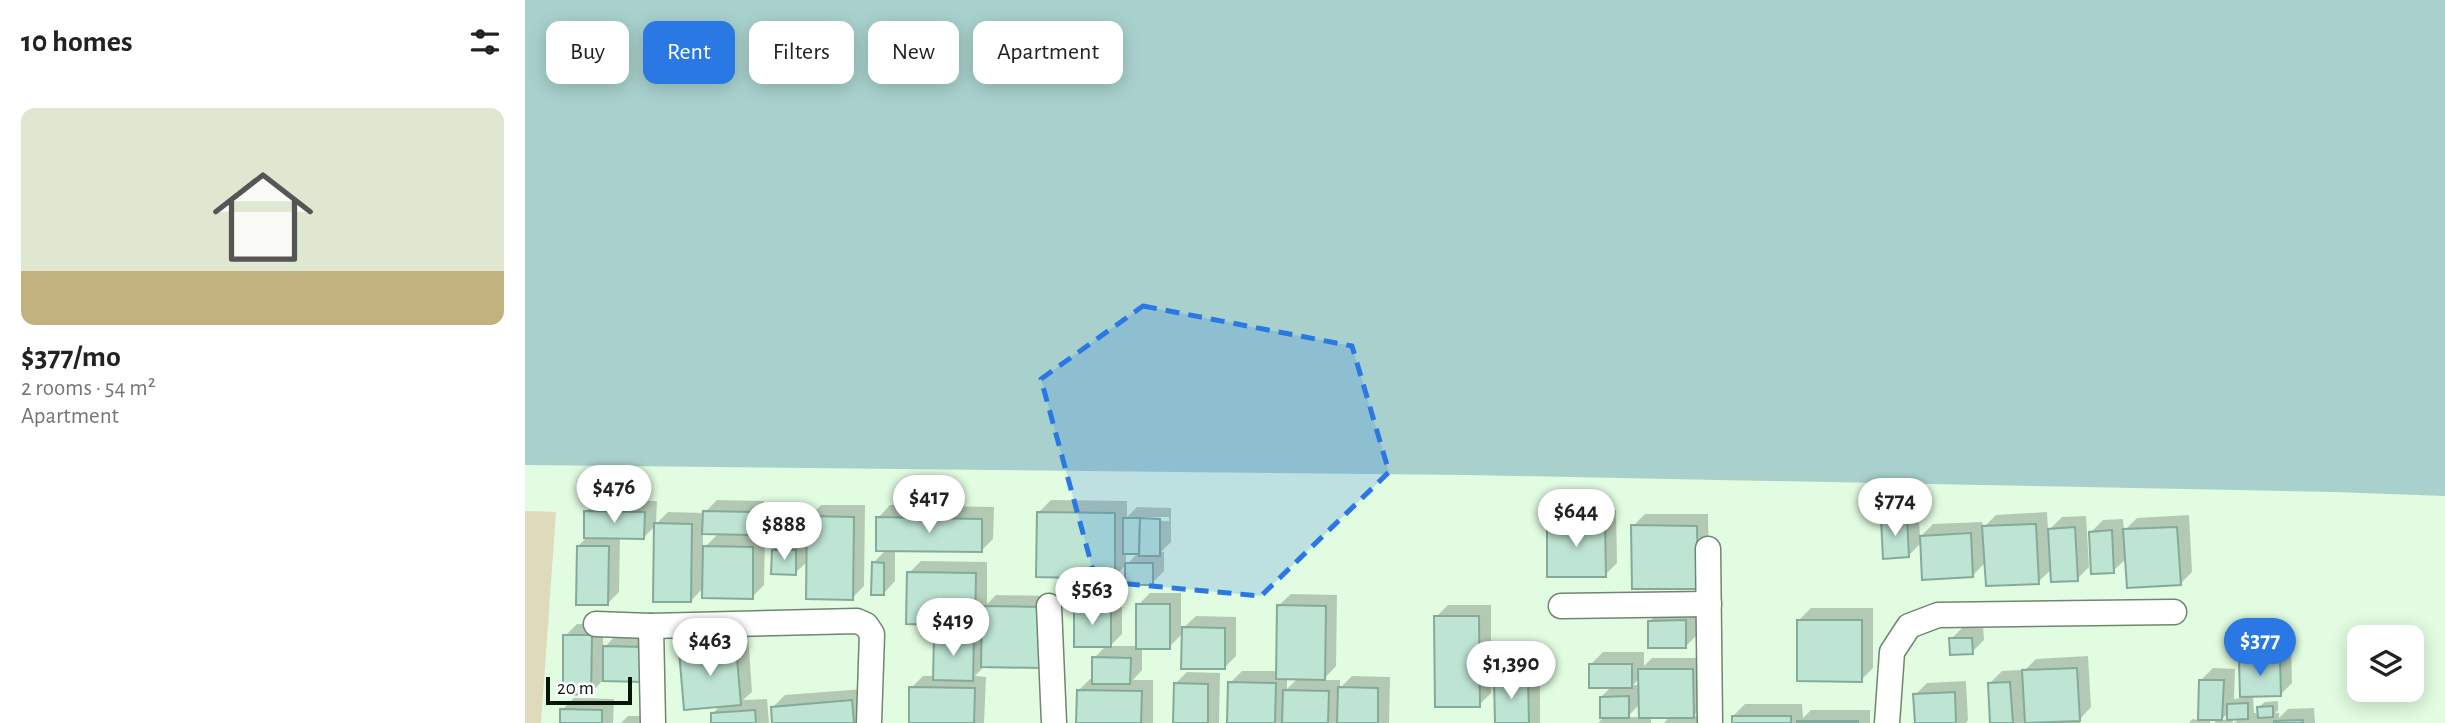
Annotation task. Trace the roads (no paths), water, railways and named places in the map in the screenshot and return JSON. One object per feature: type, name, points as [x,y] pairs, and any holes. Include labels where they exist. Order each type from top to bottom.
[{"type":"street","points":[[1708,549],[1710,723]]},
{"type":"street","points":[[1561,606],[1709,604]]},
{"type":"street","points":[[1049,606],[1054,723]]},
{"type":"street","points":[[1887,723],[1892,652],[1909,626],[1938,615],[2174,612]]},
{"type":"street","points":[[596,624],[651,626],[857,621],[866,625],[871,634],[869,723]]},
{"type":"street","points":[[651,626],[653,723]]},
{"type":"water","points":[[525,0],[2445,0],[2445,496],[1467,475],[525,465]]}]
